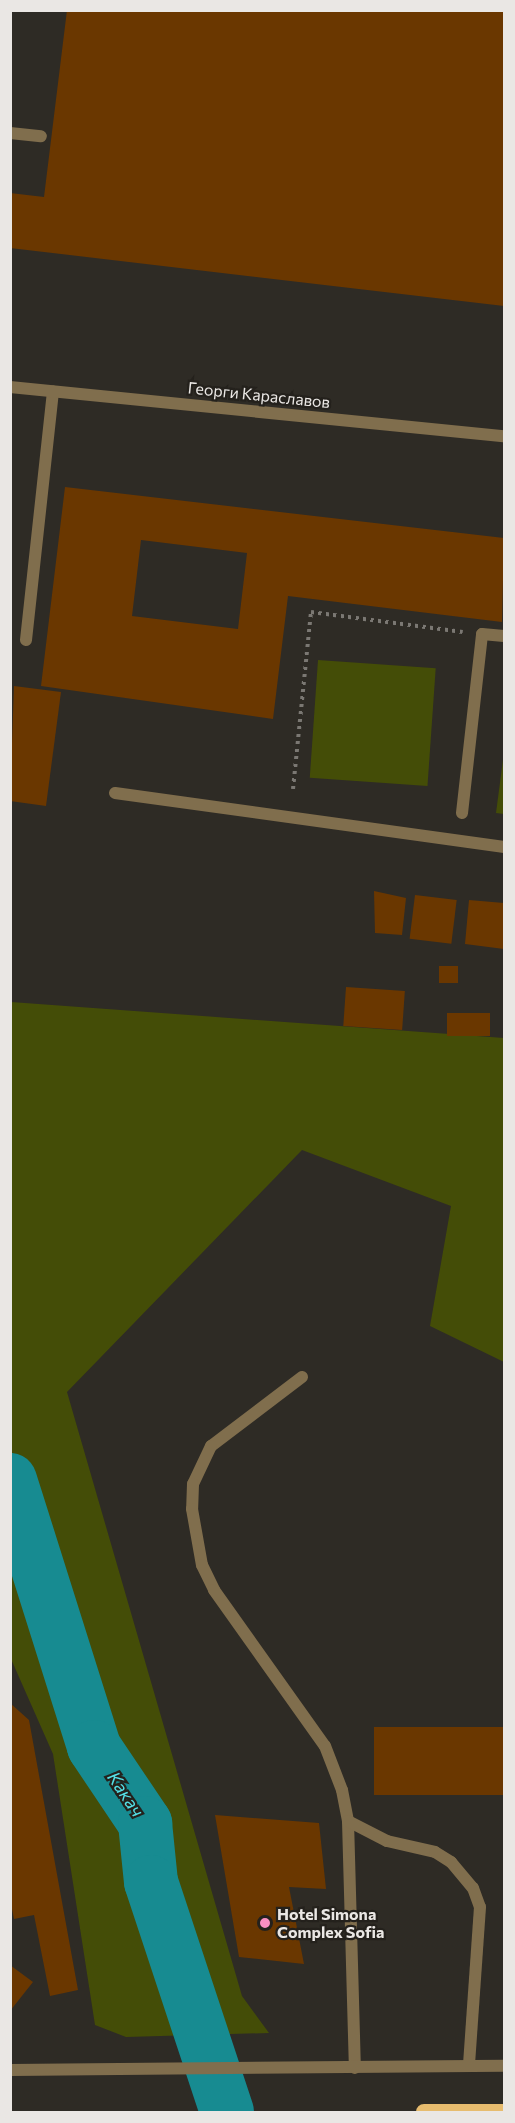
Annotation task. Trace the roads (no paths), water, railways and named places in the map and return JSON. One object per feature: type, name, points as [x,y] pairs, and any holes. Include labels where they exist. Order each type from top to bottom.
[{"type":"highway","points":[[424,2112],[504,2112]]},
{"type":"street","points":[[10,133],[40,136]]},
{"type":"street","name":"Георги Караславов","points":[[10,387],[504,436]]},
{"type":"street","points":[[26,640],[53,391]]},
{"type":"street","points":[[462,813],[482,634],[504,636]]},
{"type":"street","points":[[115,793],[504,847]]},
{"type":"street","points":[[302,1377],[211,1446],[194,1484],[195,1536],[214,1590],[325,1746],[348,1821],[356,2068]]},
{"type":"street","points":[[348,1821],[387,1840],[435,1852],[451,1862],[473,1888],[480,1907],[469,2066]]},
{"type":"street","points":[[10,2070],[131,2072],[504,2066]]},
{"type":"waterway","name":"Какач","points":[[10,1480],[94,1747],[145,1823],[151,1882],[227,2112]]},
{"type":"place","name":"Hotel Simona Complex Sofia","points":[[265,1923]]}]
